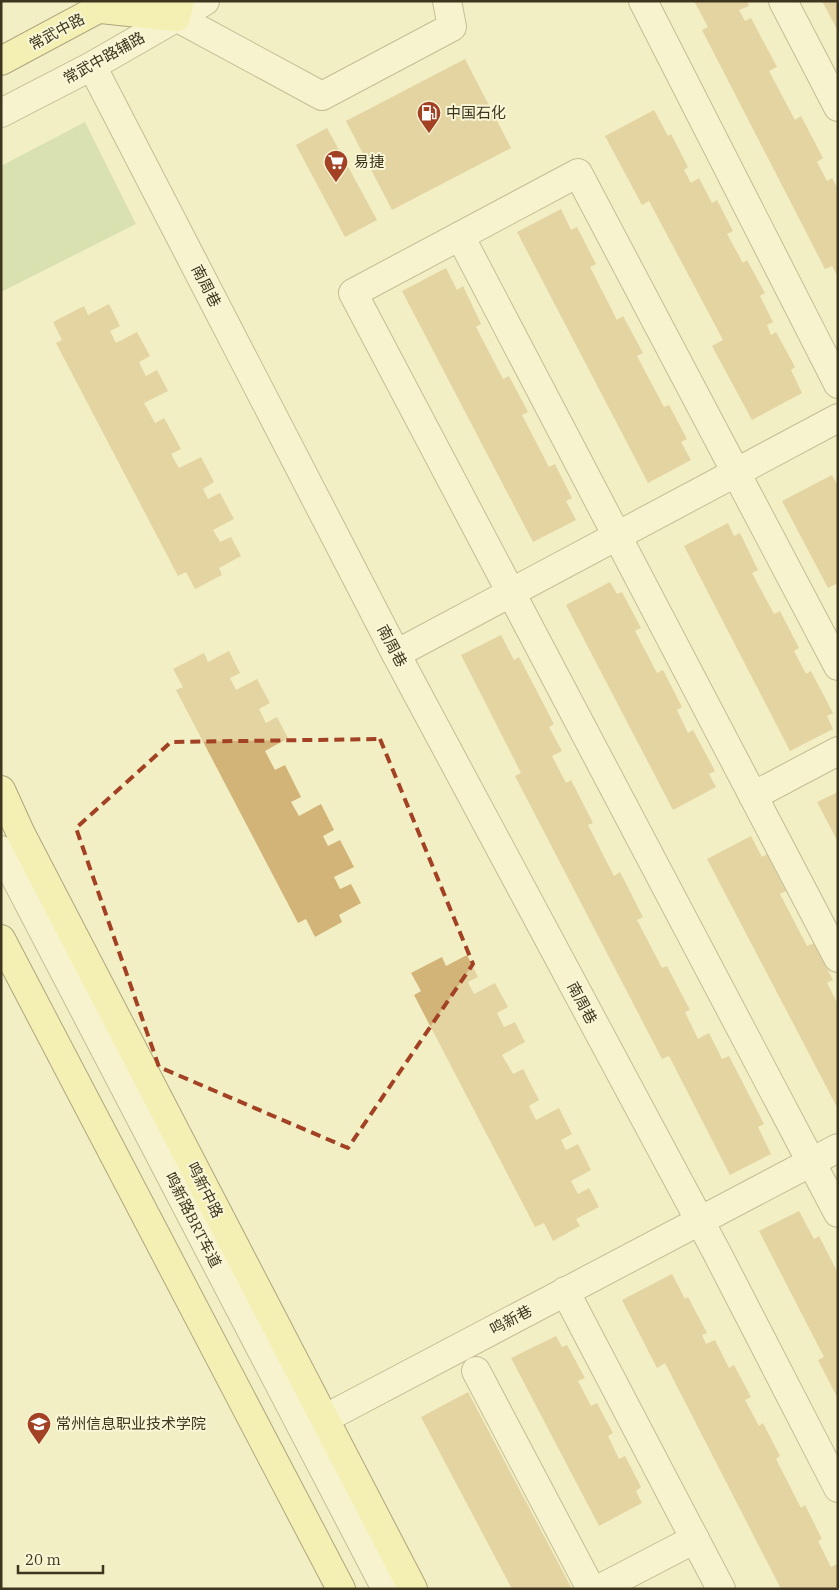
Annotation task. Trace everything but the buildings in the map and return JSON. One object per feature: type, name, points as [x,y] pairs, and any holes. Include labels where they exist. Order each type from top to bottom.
[{"type":"main road","points":[[107,5],[178,9]]},
{"type":"main road","name":"常武中路","points":[[1,62],[107,5]]},
{"type":"main road","name":"鸣新中路","points":[[1,790],[21,834],[413,1589]]},
{"type":"main road","points":[[1,940],[341,1589]]},
{"type":"street","name":"常武中路辅路","points":[[1,113],[92,66],[178,9],[205,1]]},
{"type":"street","points":[[178,9],[322,96],[452,27],[447,1]]},
{"type":"street","points":[[643,1],[838,384]]},
{"type":"street","points":[[783,1],[838,107]]},
{"type":"street","name":"南周巷","points":[[92,66],[396,654],[698,1222],[716,1251],[838,1488]]},
{"type":"street","points":[[838,666],[578,173],[353,293],[838,1213]]},
{"type":"street","points":[[460,236],[838,958]]},
{"type":"street","points":[[396,654],[736,473],[837,422]]},
{"type":"street","points":[[753,796],[838,751]]},
{"type":"street","name":"鸣新路BRT车道","points":[[1,850],[386,1589]]},
{"type":"street","name":"鸣新路BRT车道","points":[[1,889],[365,1589]]},
{"type":"street","name":"鸣新巷","points":[[324,1419],[838,1148]]},
{"type":"street","points":[[565,1291],[722,1589]]},
{"type":"street","points":[[476,1372],[591,1589]]},
{"type":"street","points":[[599,1589],[695,1539]]},
{"type":"highlighted area","points":[[380,739],[473,964],[348,1148],[159,1067],[76,828],[171,742]]},
{"type":"green space","points":[[85,122],[136,224],[1,292],[1,166]]},
{"type":"place","name":"中国石化","points":[[429,134]]},
{"type":"place","name":"易捷","points":[[336,183]]},
{"type":"place","name":"常州信息职业技术学院","points":[[39,1445]]}]
